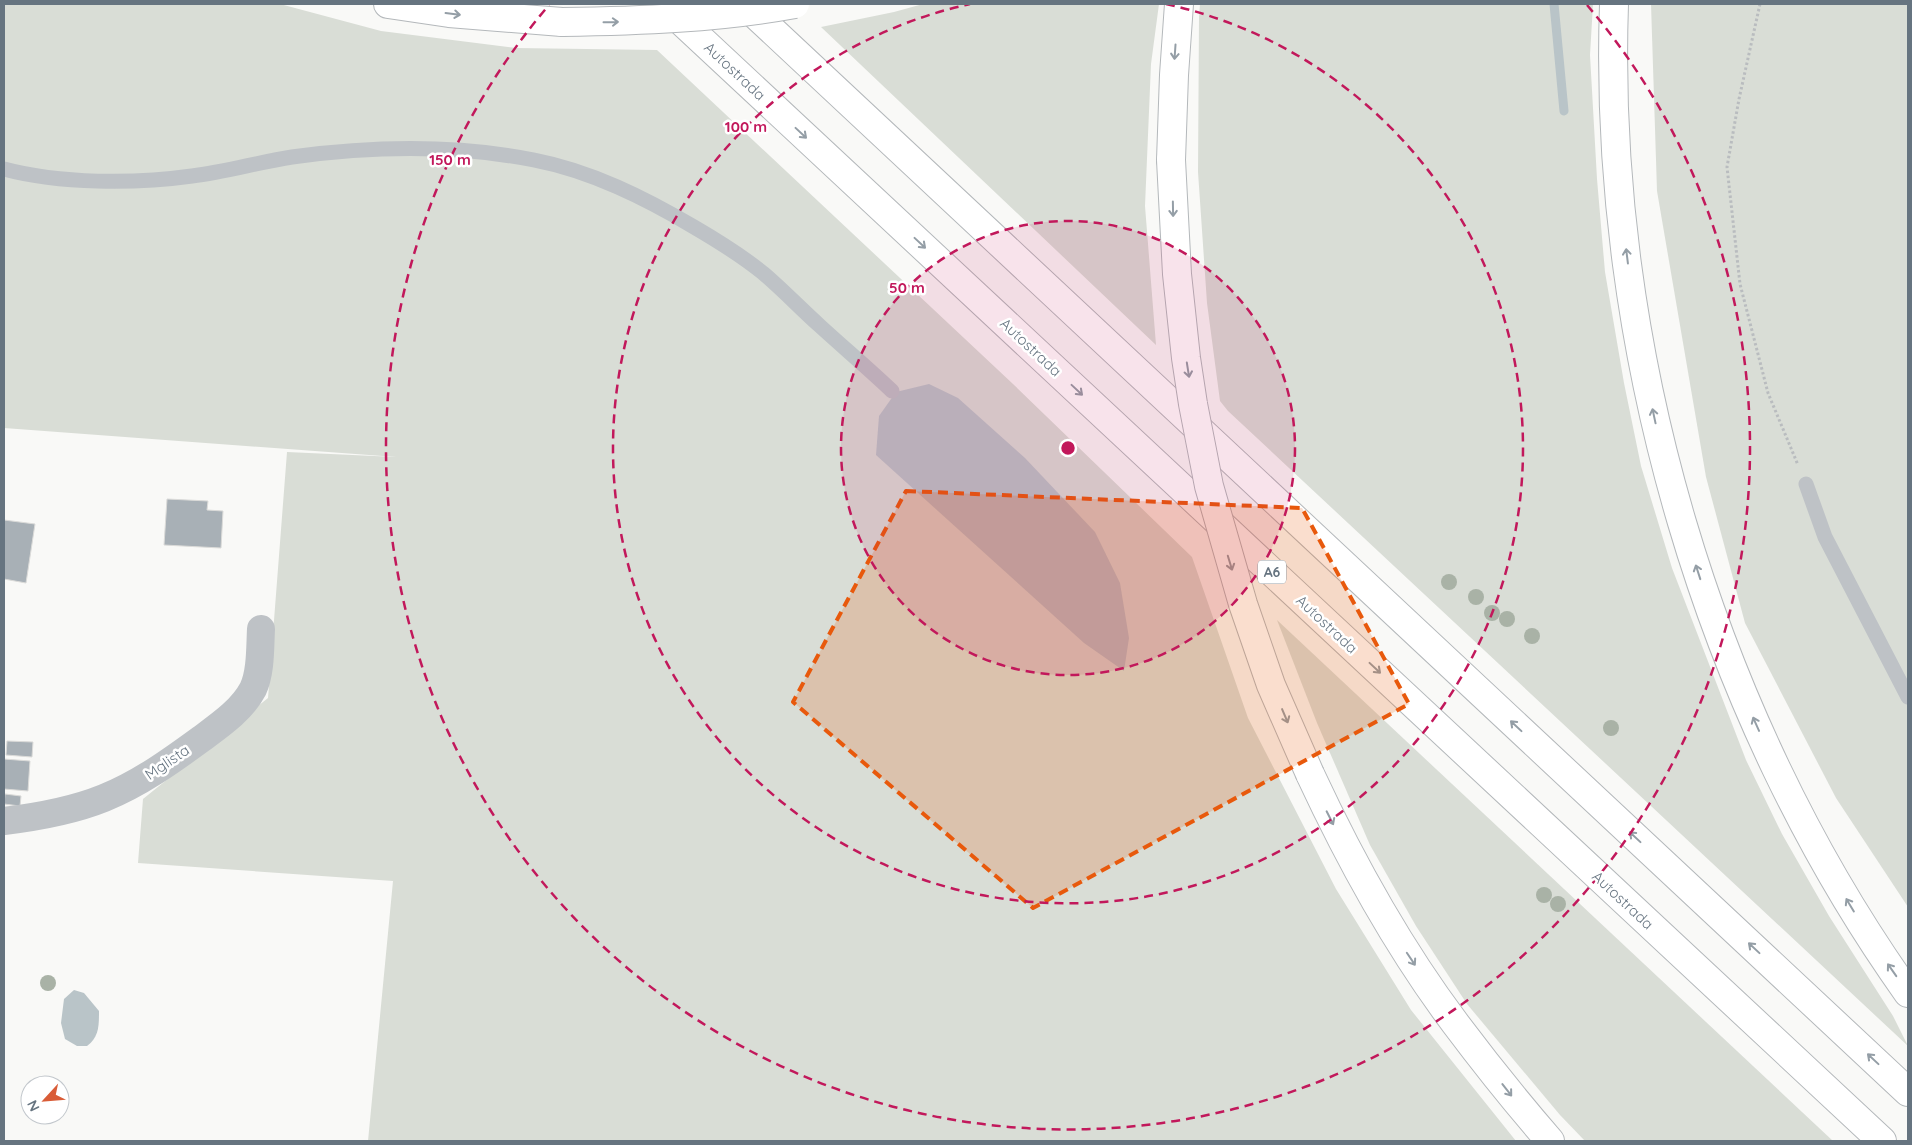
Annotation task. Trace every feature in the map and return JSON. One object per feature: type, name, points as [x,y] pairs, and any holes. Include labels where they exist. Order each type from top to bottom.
[{"type":"highway","points":[[388,4],[449,13],[562,22],[665,20],[737,13],[795,4]]},
{"type":"highway","name":"Autostrada","points":[[663,4],[1882,1141]]},
{"type":"highway","points":[[744,4],[1908,1092]]},
{"type":"highway","points":[[1179,4],[1171,160],[1178,274],[1186,358],[1209,486],[1243,604],[1271,685],[1329,816],[1363,880],[1400,941],[1454,1021],[1512,1097],[1550,1141]]},
{"type":"highway","points":[[1614,4],[1612,36],[1616,144],[1626,250],[1644,369],[1678,510],[1706,598],[1734,672],[1776,768],[1840,889],[1908,993]]},
{"type":"street","name":"Mglista","points":[[4,821],[68,810],[104,798],[154,772],[221,724],[243,705],[254,687],[260,660],[261,628]]},
{"type":"lane","points":[[4,169],[19,173],[64,178],[149,180],[193,176],[288,158],[349,150],[407,147],[478,152],[535,160],[578,173],[643,198],[718,242],[762,273],[892,391]]},
{"type":"lane","points":[[1806,484],[1825,537],[1908,697]]},
{"type":"path","points":[[1760,4],[1739,99],[1727,167],[1740,284],[1768,393],[1806,484]]},
{"type":"highlighted area","points":[[906,491],[1302,508],[1409,704],[1033,908],[793,702]]},
{"type":"shaded area","points":[[4,4],[280,4],[381,31],[516,48],[657,50],[1013,384],[1192,557],[1248,718],[1336,889],[1411,1010],[1516,1141],[368,1141],[393,881],[138,863],[143,799],[268,698],[287,452],[396,457],[4,428]]},
{"type":"shaded area","points":[[923,4],[1159,4],[1151,64],[1145,206],[1156,345],[821,27]]},
{"type":"shaded area","points":[[1200,4],[1593,4],[1590,55],[1597,179],[1605,272],[1624,383],[1641,466],[1672,568],[1746,760],[1782,834],[1829,916],[1893,1016],[1908,1046],[1228,411],[1220,401],[1207,303],[1198,172]]},
{"type":"shaded area","points":[[1651,4],[1908,4],[1908,907],[1836,798],[1745,623],[1706,477],[1657,191]]},
{"type":"shaded area","points":[[929,384],[958,398],[1025,458],[1095,532],[1120,583],[1129,638],[1124,671],[1084,643],[876,455],[879,416],[896,392]]},
{"type":"shaded area","points":[[1277,620],[1833,1141],[1585,1141],[1560,1115],[1467,1004],[1416,926],[1370,845],[1317,723]]},
{"type":"shaded area","points":[[74,990],[84,993],[99,1011],[96,1035],[87,1046],[77,1046],[65,1039],[61,1023],[64,999]]},
{"type":"building","points":[[167,499],[208,501],[207,510],[223,511],[221,548],[164,545]]},
{"type":"building","points":[[4,520],[35,524],[26,583],[4,579]]},
{"type":"building","points":[[7,741],[33,742],[32,757],[6,755]]},
{"type":"building","points":[[4,759],[30,761],[28,791],[4,789]]},
{"type":"building","points":[[5,794],[21,796],[20,806],[4,804]]},
{"type":"waterway","points":[[1554,4],[1564,111]]}]
